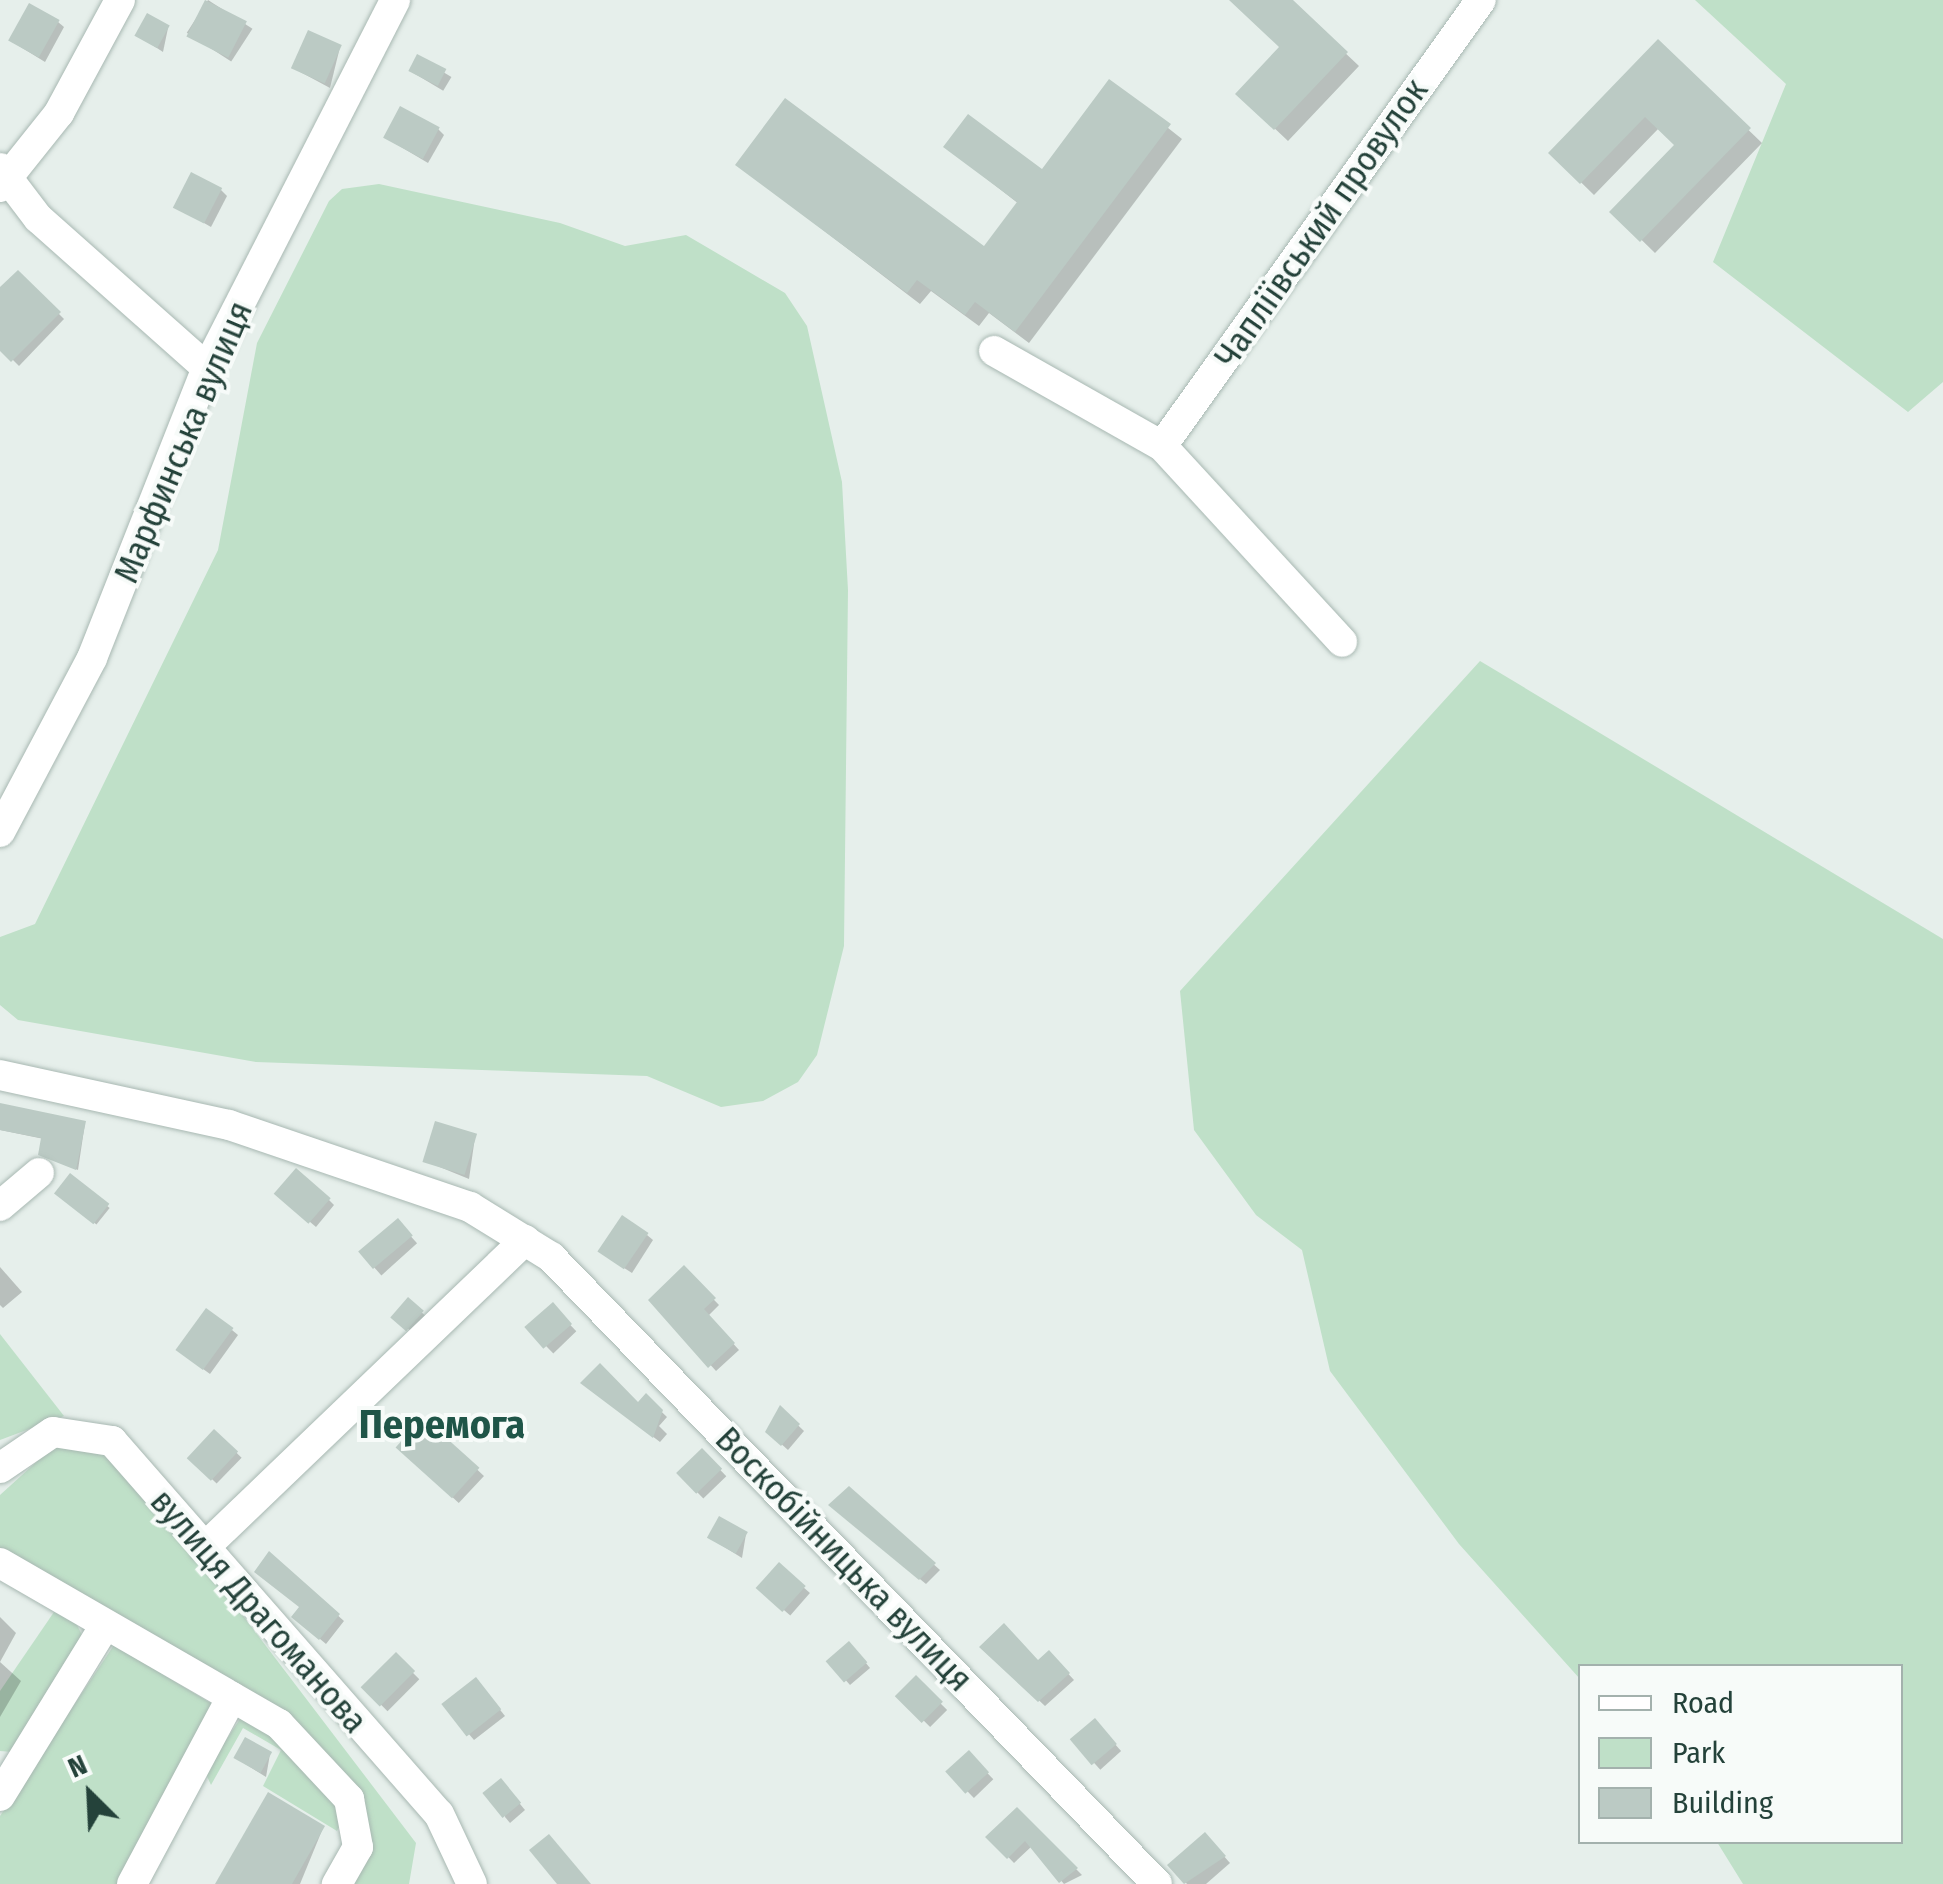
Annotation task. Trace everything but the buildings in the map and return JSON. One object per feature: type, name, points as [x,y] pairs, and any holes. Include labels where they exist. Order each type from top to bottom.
[{"type":"street","points":[[120,0],[59,113],[2,178],[207,368]]},
{"type":"street","name":"Марфинська вулиця","points":[[0,832],[92,658],[207,368],[395,0]]},
{"type":"street","name":"Чапліївський провулок","points":[[1162,446],[1482,0]]},
{"type":"street","points":[[994,350],[1162,446],[1342,642]]},
{"type":"street","name":"Воскобійницька вулиця","points":[[0,1075],[230,1125],[470,1208],[525,1240],[601,1306],[1157,1884]]},
{"type":"street","points":[[0,1206],[39,1173]]},
{"type":"street","points":[[204,1548],[525,1240]]},
{"type":"street","name":"вулиця Драгоманова","points":[[0,1468],[53,1432],[112,1440],[439,1814],[472,1884]]},
{"type":"street","points":[[0,1564],[279,1724],[349,1799],[358,1847],[337,1884]]},
{"type":"street","points":[[4,1780],[105,1626]]},
{"type":"street","points":[[132,1884],[232,1697]]},
{"type":"green space","points":[[1695,0],[1943,0],[1943,382],[1908,412],[1713,262],[1786,84]]},
{"type":"green space","points":[[379,184],[560,223],[625,246],[686,235],[785,293],[807,326],[842,482],[848,590],[844,946],[817,1055],[798,1082],[763,1101],[721,1107],[647,1076],[256,1062],[18,1020],[0,1005],[0,937],[35,924],[218,550],[257,343],[329,201],[342,189]]},
{"type":"green space","points":[[1480,661],[1943,939],[1943,1884],[1743,1884],[1718,1844],[1903,1844],[1903,1664],[1578,1664],[1578,1677],[1459,1544],[1330,1371],[1302,1250],[1256,1215],[1194,1130],[1180,991]]},
{"type":"green space","points":[[0,1334],[64,1416],[0,1440]]},
{"type":"green space","points":[[65,1436],[106,1456],[209,1571],[416,1843],[409,1884],[352,1884],[373,1849],[354,1791],[0,1555],[0,1495]]},
{"type":"green space","points":[[54,1612],[75,1621],[84,1639],[12,1752],[0,1751],[0,1691]]},
{"type":"green space","points":[[114,1645],[212,1704],[117,1884],[0,1884],[0,1816]]},
{"type":"green space","points":[[242,1716],[313,1765],[343,1819],[337,1831],[263,1786],[281,1750],[243,1728],[211,1785],[205,1772]]},
{"type":"district","name":"Перемога","points":[[442,1425]]}]
